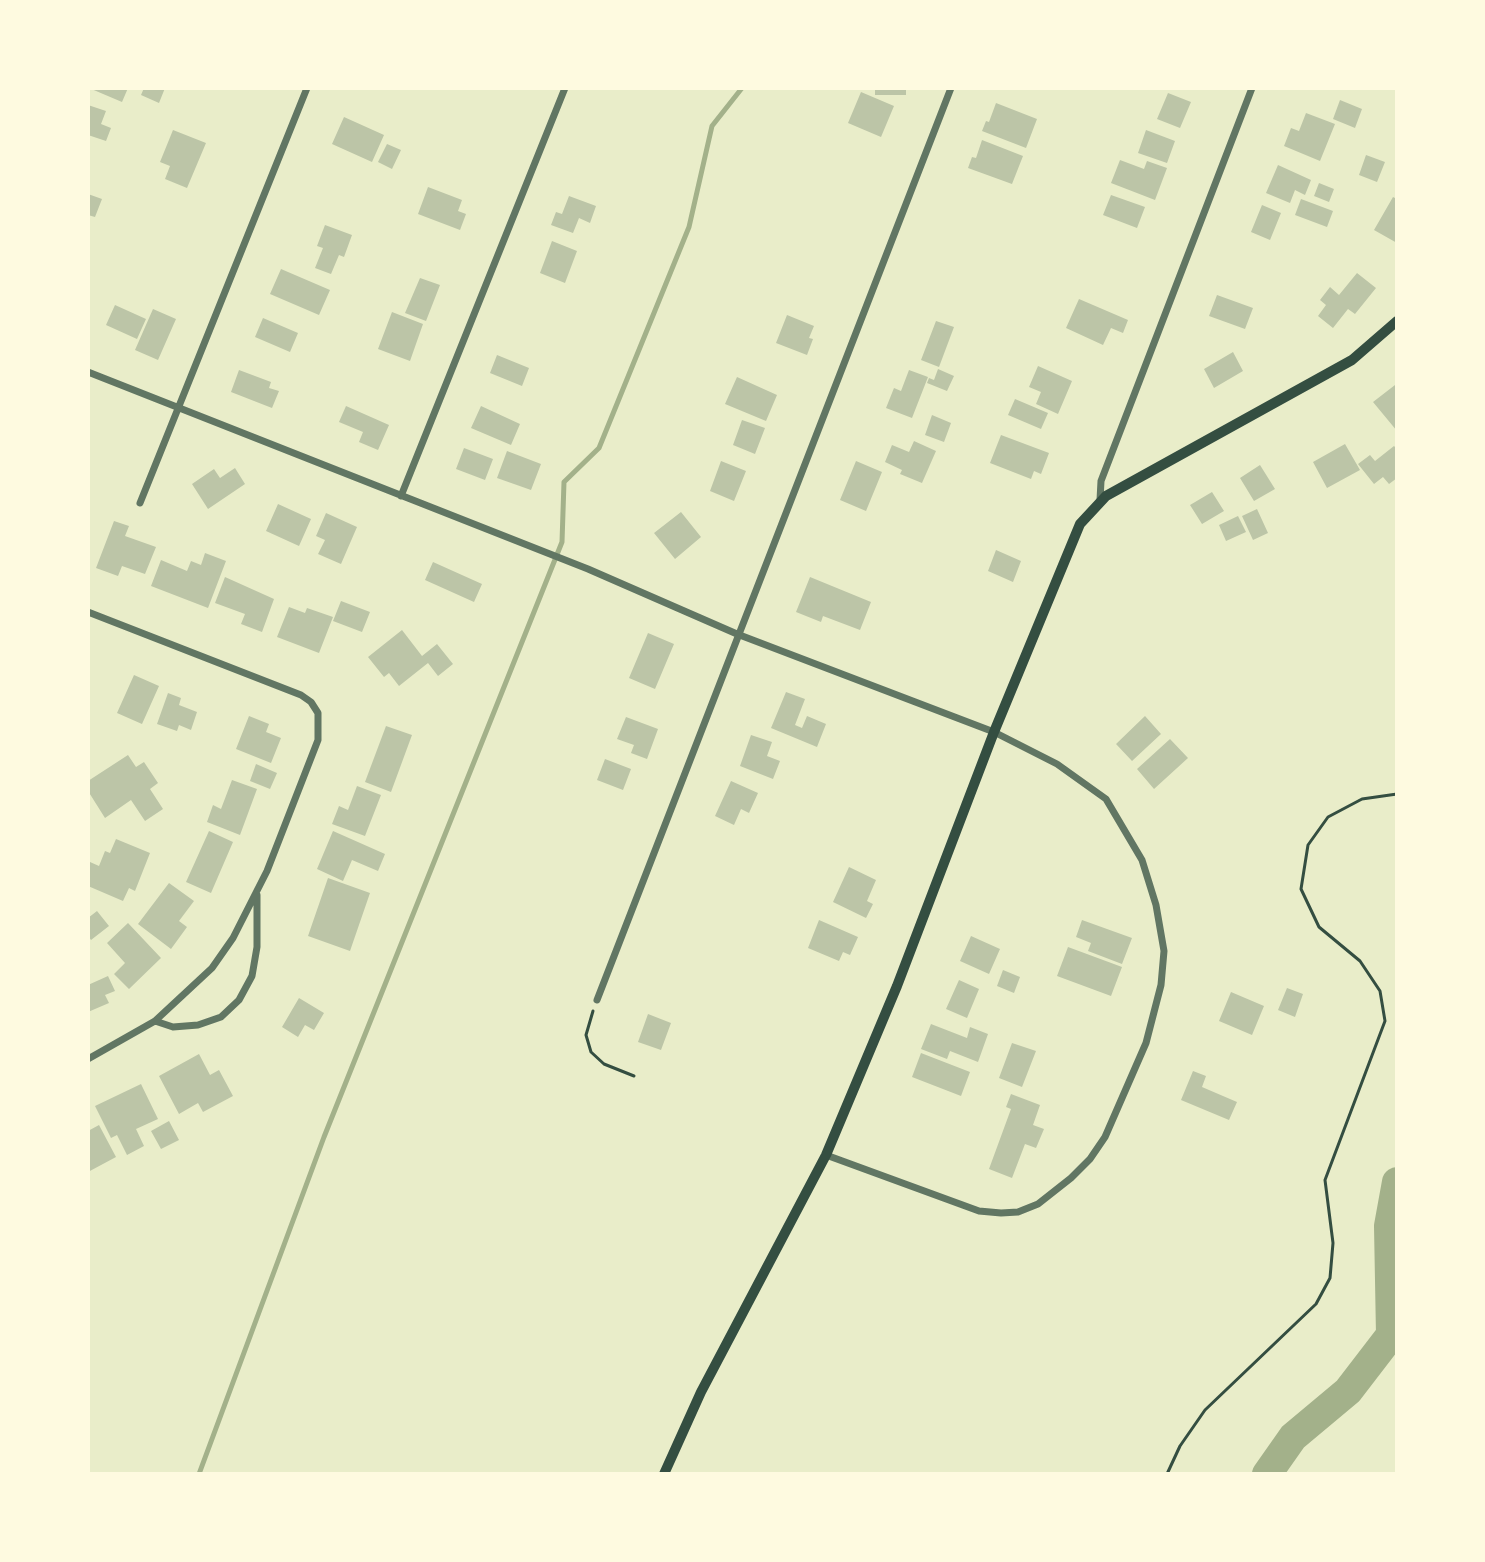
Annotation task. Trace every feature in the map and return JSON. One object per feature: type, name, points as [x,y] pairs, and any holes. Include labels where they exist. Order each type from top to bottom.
[{"type":"main road","points":[[664,1474],[701,1392],[826,1155],[897,986],[994,732],[1080,524],[1100,500],[1352,360],[1397,321]]},
{"type":"street","points":[[140,503],[307,88]]},
{"type":"street","points":[[401,496],[565,88]]},
{"type":"street","points":[[597,1000],[951,88]]},
{"type":"street","points":[[1100,500],[1101,481],[1252,88]]},
{"type":"street","points":[[88,372],[588,569],[737,634],[994,732],[1057,764],[1106,799],[1142,860],[1156,905],[1164,951],[1161,985],[1146,1043],[1105,1137],[1071,1178],[1038,1204],[1018,1212],[979,1211],[826,1155]]},
{"type":"street","points":[[88,612],[301,695],[311,702],[318,713],[318,740],[257,893],[233,938],[212,968],[179,1001],[155,1021],[88,1059]]},
{"type":"street","points":[[155,1021],[173,1027],[198,1025],[221,1017],[239,1000],[252,976],[257,947],[257,893]]},
{"type":"path","points":[[1167,1474],[1180,1446],[1205,1410],[1288,1334],[1316,1304],[1330,1278],[1333,1243],[1325,1180],[1385,1021],[1380,991],[1360,961],[1319,927],[1301,889],[1308,845],[1328,817],[1362,799],[1397,794]]},
{"type":"path","points":[[597,1000],[587,1026],[587,1044],[604,1064],[634,1076]]},
{"type":"building","points":[[89,88],[128,88],[122,102]]},
{"type":"building","points":[[144,88],[165,88],[159,103],[141,95]]},
{"type":"building","points":[[875,88],[906,88],[906,95],[875,95]]},
{"type":"building","points":[[861,92],[894,106],[881,137],[848,123]]},
{"type":"building","points":[[1168,93],[1191,102],[1180,128],[1157,119]]},
{"type":"building","points":[[1340,100],[1362,109],[1355,128],[1333,119]]},
{"type":"building","points":[[996,103],[1037,119],[1026,148],[982,131]]},
{"type":"building","points":[[88,105],[106,111],[101,124],[111,128],[106,141],[88,135]]},
{"type":"building","points":[[1306,113],[1335,124],[1320,161],[1284,146],[1291,128],[1299,131]]},
{"type":"building","points":[[344,117],[384,135],[372,162],[332,144]]},
{"type":"building","points":[[173,130],[206,143],[187,188],[165,179],[170,166],[160,162]]},
{"type":"building","points":[[1146,130],[1175,141],[1167,163],[1138,153]]},
{"type":"building","points":[[982,140],[1023,156],[1012,184],[968,168],[972,157],[976,158]]},
{"type":"building","points":[[387,144],[401,150],[392,169],[378,162]]},
{"type":"building","points":[[1366,155],[1385,162],[1377,182],[1359,175]]},
{"type":"building","points":[[1120,160],[1144,169],[1147,161],[1167,168],[1155,200],[1111,183]]},
{"type":"building","points":[[1278,165],[1311,180],[1305,195],[1295,190],[1290,203],[1266,193]]},
{"type":"building","points":[[1319,183],[1334,189],[1329,202],[1314,196]]},
{"type":"building","points":[[428,187],[462,200],[458,211],[466,214],[460,230],[418,214]]},
{"type":"building","points":[[88,194],[102,199],[95,217],[88,215]]},
{"type":"building","points":[[1111,195],[1145,207],[1137,228],[1103,215]]},
{"type":"building","points":[[569,196],[596,206],[590,223],[579,218],[573,233],[551,225],[556,212],[562,214]]},
{"type":"building","points":[[1393,197],[1397,199],[1397,243],[1374,230]]},
{"type":"building","points":[[1301,199],[1333,211],[1327,227],[1295,215]]},
{"type":"building","points":[[1262,205],[1281,213],[1270,240],[1251,232]]},
{"type":"building","points":[[325,225],[352,235],[344,257],[339,255],[331,274],[315,268],[323,248],[317,246]]},
{"type":"building","points":[[552,241],[577,251],[565,283],[540,273]]},
{"type":"building","points":[[281,269],[330,290],[319,315],[270,294]]},
{"type":"building","points":[[1357,273],[1376,288],[1355,314],[1348,309],[1333,328],[1318,316],[1326,305],[1320,300],[1330,287],[1339,295]]},
{"type":"building","points":[[420,278],[440,285],[426,321],[405,313]]},
{"type":"building","points":[[1217,295],[1253,308],[1245,329],[1209,316]]},
{"type":"building","points":[[1079,299],[1128,320],[1123,333],[1111,328],[1103,345],[1066,328]]},
{"type":"building","points":[[115,305],[146,319],[137,339],[106,325]]},
{"type":"building","points":[[153,309],[176,319],[158,360],[135,350]]},
{"type":"building","points":[[392,312],[423,324],[410,361],[378,349]]},
{"type":"building","points":[[787,315],[814,326],[807,355],[776,343]]},
{"type":"building","points":[[263,318],[298,333],[290,352],[255,337]]},
{"type":"building","points":[[936,321],[954,327],[939,367],[921,360]]},
{"type":"building","points":[[1233,352],[1243,371],[1214,388],[1204,369]]},
{"type":"building","points":[[497,355],[529,368],[522,386],[490,373]]},
{"type":"building","points":[[1038,366],[1072,381],[1058,414],[1036,404],[1041,392],[1029,387]]},
{"type":"building","points":[[938,369],[954,376],[947,391],[927,383],[929,378],[934,380]]},
{"type":"building","points":[[239,370],[271,382],[269,388],[279,391],[272,408],[231,392]]},
{"type":"building","points":[[909,370],[928,377],[912,418],[886,408],[894,388],[901,391]]},
{"type":"building","points":[[737,377],[777,395],[766,421],[725,404]]},
{"type":"building","points":[[1395,385],[1397,387],[1397,431],[1373,402]]},
{"type":"building","points":[[1015,399],[1048,413],[1041,429],[1008,415]]},
{"type":"building","points":[[346,406],[389,425],[378,450],[359,442],[363,432],[339,422]]},
{"type":"building","points":[[481,406],[520,424],[511,445],[471,428]]},
{"type":"building","points":[[932,415],[951,423],[944,442],[925,435]]},
{"type":"building","points":[[742,420],[765,428],[755,454],[733,445]]},
{"type":"building","points":[[1001,435],[1049,453],[1041,474],[1034,471],[1031,479],[990,463]]},
{"type":"building","points":[[914,441],[936,451],[922,483],[900,474],[902,470],[885,462],[892,445],[909,452]]},
{"type":"building","points":[[1345,444],[1360,470],[1327,488],[1313,462]]},
{"type":"building","points":[[1394,446],[1397,449],[1397,478],[1389,484],[1383,477],[1374,484],[1358,464],[1370,455],[1375,461]]},
{"type":"building","points":[[464,448],[493,459],[485,480],[456,469]]},
{"type":"building","points":[[507,451],[541,464],[531,490],[497,478]]},
{"type":"building","points":[[721,461],[746,471],[734,501],[710,491]]},
{"type":"building","points":[[856,461],[882,472],[866,511],[840,500]]},
{"type":"building","points":[[1260,465],[1275,489],[1254,501],[1240,478]]},
{"type":"building","points":[[235,468],[245,484],[208,509],[192,484],[214,469],[220,478]]},
{"type":"building","points":[[1212,492],[1224,511],[1202,524],[1190,505]]},
{"type":"building","points":[[278,504],[311,519],[299,546],[266,531]]},
{"type":"building","points":[[1257,509],[1268,533],[1253,540],[1242,516]]},
{"type":"building","points":[[681,512],[701,537],[675,559],[654,533]]},
{"type":"building","points":[[326,513],[357,527],[341,564],[318,554],[325,540],[316,536]]},
{"type":"building","points":[[1238,516],[1246,532],[1226,541],[1219,525]]},
{"type":"building","points":[[114,521],[129,526],[125,536],[156,547],[145,574],[122,566],[118,576],[96,568]]},
{"type":"building","points":[[996,550],[1021,561],[1013,582],[988,571]]},
{"type":"building","points":[[205,553],[226,561],[208,608],[151,586],[161,560],[187,571],[191,561],[201,565]]},
{"type":"building","points":[[433,562],[482,584],[474,602],[425,580]]},
{"type":"building","points":[[225,577],[274,599],[262,632],[241,624],[245,614],[215,603]]},
{"type":"building","points":[[810,577],[871,602],[860,630],[823,616],[821,622],[796,612]]},
{"type":"building","points":[[341,601],[370,612],[362,632],[333,621]]},
{"type":"building","points":[[289,607],[305,613],[307,608],[333,617],[319,653],[277,637]]},
{"type":"building","points":[[402,630],[422,656],[437,644],[453,664],[438,676],[428,663],[399,686],[389,673],[384,677],[368,657]]},
{"type":"building","points":[[648,633],[674,644],[655,689],[629,678]]},
{"type":"building","points":[[134,675],[159,686],[142,724],[117,713]]},
{"type":"building","points":[[786,692],[805,699],[795,725],[802,728],[807,716],[826,724],[817,747],[771,728]]},
{"type":"building","points":[[168,693],[181,698],[179,705],[197,712],[191,730],[179,725],[177,731],[157,724]]},
{"type":"building","points":[[249,716],[269,724],[266,732],[281,738],[271,763],[236,749]]},
{"type":"building","points":[[1145,716],[1161,734],[1132,761],[1116,744]]},
{"type":"building","points":[[626,717],[658,729],[647,759],[631,753],[634,745],[617,739]]},
{"type":"building","points":[[386,726],[412,735],[391,792],[365,782]]},
{"type":"building","points":[[751,735],[772,742],[767,756],[780,761],[773,779],[740,766]]},
{"type":"building","points":[[1170,739],[1188,758],[1154,789],[1137,769]]},
{"type":"building","points":[[128,755],[136,767],[144,762],[158,783],[150,789],[163,809],[145,821],[131,800],[105,818],[88,791],[88,781]]},
{"type":"building","points":[[605,759],[631,769],[623,790],[597,780]]},
{"type":"building","points":[[256,764],[277,773],[270,789],[250,781]]},
{"type":"building","points":[[232,780],[257,789],[240,835],[207,822],[213,805],[221,809]]},
{"type":"building","points":[[731,781],[758,793],[749,813],[741,809],[734,825],[715,816]]},
{"type":"building","points":[[357,786],[381,795],[365,836],[332,824],[339,806],[348,810]]},
{"type":"building","points":[[209,831],[233,842],[211,893],[186,882]]},
{"type":"building","points":[[333,831],[385,854],[378,871],[352,860],[343,881],[317,869]]},
{"type":"building","points":[[116,839],[150,853],[135,891],[129,888],[123,901],[88,886],[90,862],[99,866],[105,851],[110,853]]},
{"type":"building","points":[[849,867],[876,880],[867,901],[873,904],[866,918],[833,902]]},
{"type":"building","points":[[328,878],[370,893],[350,951],[308,936]]},
{"type":"building","points":[[169,883],[194,901],[179,921],[187,927],[171,949],[138,924]]},
{"type":"building","points":[[97,911],[109,926],[91,940],[88,936],[88,918]]},
{"type":"building","points":[[819,920],[858,937],[850,955],[843,952],[839,961],[808,948]]},
{"type":"building","points":[[1082,920],[1132,938],[1122,964],[1088,951],[1091,943],[1076,937]]},
{"type":"building","points":[[128,923],[161,958],[129,989],[114,974],[125,963],[107,943]]},
{"type":"building","points":[[971,936],[1000,949],[989,974],[960,961]]},
{"type":"building","points":[[1068,947],[1122,967],[1111,996],[1057,976]]},
{"type":"building","points":[[1003,970],[1020,977],[1014,993],[997,986]]},
{"type":"building","points":[[108,976],[115,991],[105,995],[109,1003],[88,1012],[88,985]]},
{"type":"building","points":[[959,980],[979,989],[967,1018],[946,1009]]},
{"type":"building","points":[[1287,988],[1303,994],[1295,1017],[1278,1010]]},
{"type":"building","points":[[1231,992],[1264,1006],[1252,1035],[1219,1021]]},
{"type":"building","points":[[299,998],[324,1013],[314,1030],[305,1025],[298,1037],[282,1027]]},
{"type":"building","points":[[648,1014],[671,1023],[661,1050],[638,1042]]},
{"type":"building","points":[[931,1024],[967,1038],[970,1027],[988,1034],[978,1062],[950,1051],[947,1059],[921,1049]]},
{"type":"building","points":[[1012,1043],[1036,1051],[1022,1087],[999,1078]]},
{"type":"building","points":[[921,1053],[970,1072],[961,1096],[912,1077]]},
{"type":"building","points":[[199,1054],[210,1075],[219,1070],[233,1096],[203,1112],[198,1103],[179,1114],[159,1076]]},
{"type":"building","points":[[1193,1071],[1206,1076],[1202,1087],[1237,1102],[1229,1120],[1181,1100]]},
{"type":"building","points":[[141,1084],[158,1119],[136,1129],[144,1146],[127,1155],[117,1135],[111,1138],[95,1106]]},
{"type":"building","points":[[1011,1094],[1040,1105],[1033,1125],[1044,1129],[1036,1148],[1025,1144],[1012,1178],[989,1169],[1011,1109],[1006,1107]]},
{"type":"building","points":[[169,1121],[179,1140],[161,1149],[151,1131]]},
{"type":"building","points":[[99,1125],[116,1157],[88,1172],[88,1131]]},
{"type":"waterway","points":[[199,1474],[324,1137],[562,542],[564,482],[599,448],[689,227],[712,126],[742,88]]},
{"type":"waterway","points":[[1267,1474],[1293,1437],[1348,1391],[1391,1335],[1389,1226],[1397,1182]]}]
